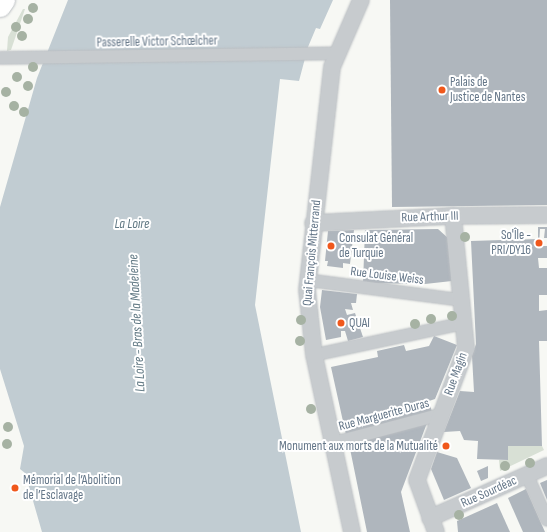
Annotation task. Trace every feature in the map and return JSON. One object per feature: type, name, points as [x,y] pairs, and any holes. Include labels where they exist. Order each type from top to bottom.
[{"type":"main road","points":[[0,6],[4,0]]},
{"type":"street","name":"Quai François Mitterrand","points":[[352,532],[314,355],[306,303],[332,67],[361,0]]},
{"type":"street","name":"Passerelle Victor Schœlcher","points":[[2,58],[338,53]]},
{"type":"street","name":"Rue Arthur III","points":[[314,223],[453,216],[547,215]]},
{"type":"street","name":"Rue Magin","points":[[433,525],[417,480],[466,348],[453,216]]},
{"type":"street","name":"Rue Louise Weiss","points":[[308,280],[462,300]]},
{"type":"street","points":[[314,355],[464,323]]},
{"type":"street","name":"Rue Marguerite Duras","points":[[334,443],[442,414]]},
{"type":"street","name":"Rue Sourdéac","points":[[433,525],[547,466]]},
{"type":"street","points":[[527,475],[547,520]]},
{"type":"shaded area","points":[[23,9],[25,9],[11,50],[7,51],[8,37]]},
{"type":"shaded area","points":[[508,446],[542,446],[544,450],[500,471],[499,460],[508,460]]},
{"type":"water","name":"La Loire","points":[[68,0],[333,0],[320,29],[316,28],[308,47],[299,81],[280,79],[255,305],[301,532],[42,532],[25,473],[20,469],[24,446],[0,369],[0,207],[37,78]]},
{"type":"building","points":[[390,0],[547,0],[547,205],[392,207]]},
{"type":"building","points":[[538,227],[547,227],[547,238],[544,238],[545,229],[540,229],[539,246],[547,246],[547,258],[538,258],[539,268],[547,268],[547,295],[539,295],[539,311],[547,310],[547,341],[539,341],[542,446],[508,446],[508,460],[477,459],[478,441],[464,440],[460,431],[444,432],[460,391],[474,392],[472,356],[476,344],[471,241],[538,239]]},
{"type":"building","points":[[438,229],[448,238],[452,281],[425,284],[363,283],[365,230]]},
{"type":"building","points":[[354,230],[350,264],[343,263],[343,268],[327,266],[328,261],[325,261],[328,231]]},
{"type":"building","name":"QUAI","points":[[322,290],[357,294],[356,303],[351,303],[353,310],[345,309],[347,315],[355,313],[363,337],[348,341],[345,331],[341,331],[341,337],[326,340],[320,307]]},
{"type":"building","points":[[434,336],[457,345],[435,399],[429,401],[432,412],[346,435],[331,367],[378,357],[377,351],[404,345],[406,351],[429,346]]},
{"type":"building","points":[[427,423],[401,492],[410,532],[367,532],[349,444]]},
{"type":"building","points":[[437,452],[457,458],[471,488],[444,500],[431,469]]},
{"type":"building","points":[[488,466],[488,478],[481,481],[477,471]]},
{"type":"building","points":[[547,480],[547,500],[540,483]]},
{"type":"building","points":[[526,489],[545,532],[523,532],[508,498]]},
{"type":"building","points":[[497,503],[510,532],[458,532],[457,521]]},
{"type":"place","name":"Palais de Justice de Nantes","points":[[442,90]]},
{"type":"place","name":"So'Île - PRI/DY16","points":[[539,243]]},
{"type":"place","name":"Consulat Général de Turquie","points":[[331,246]]},
{"type":"place","name":"QUAI","points":[[341,323]]},
{"type":"place","name":"Monument aux morts de la Mutualité","points":[[446,446]]},
{"type":"place","name":"Mémorial de l’Abolition de l’Esclavage","points":[[15,488]]},
{"type":"water label","name":"La Loire - Bras de la Madeleine","points":[[137,323]]}]
